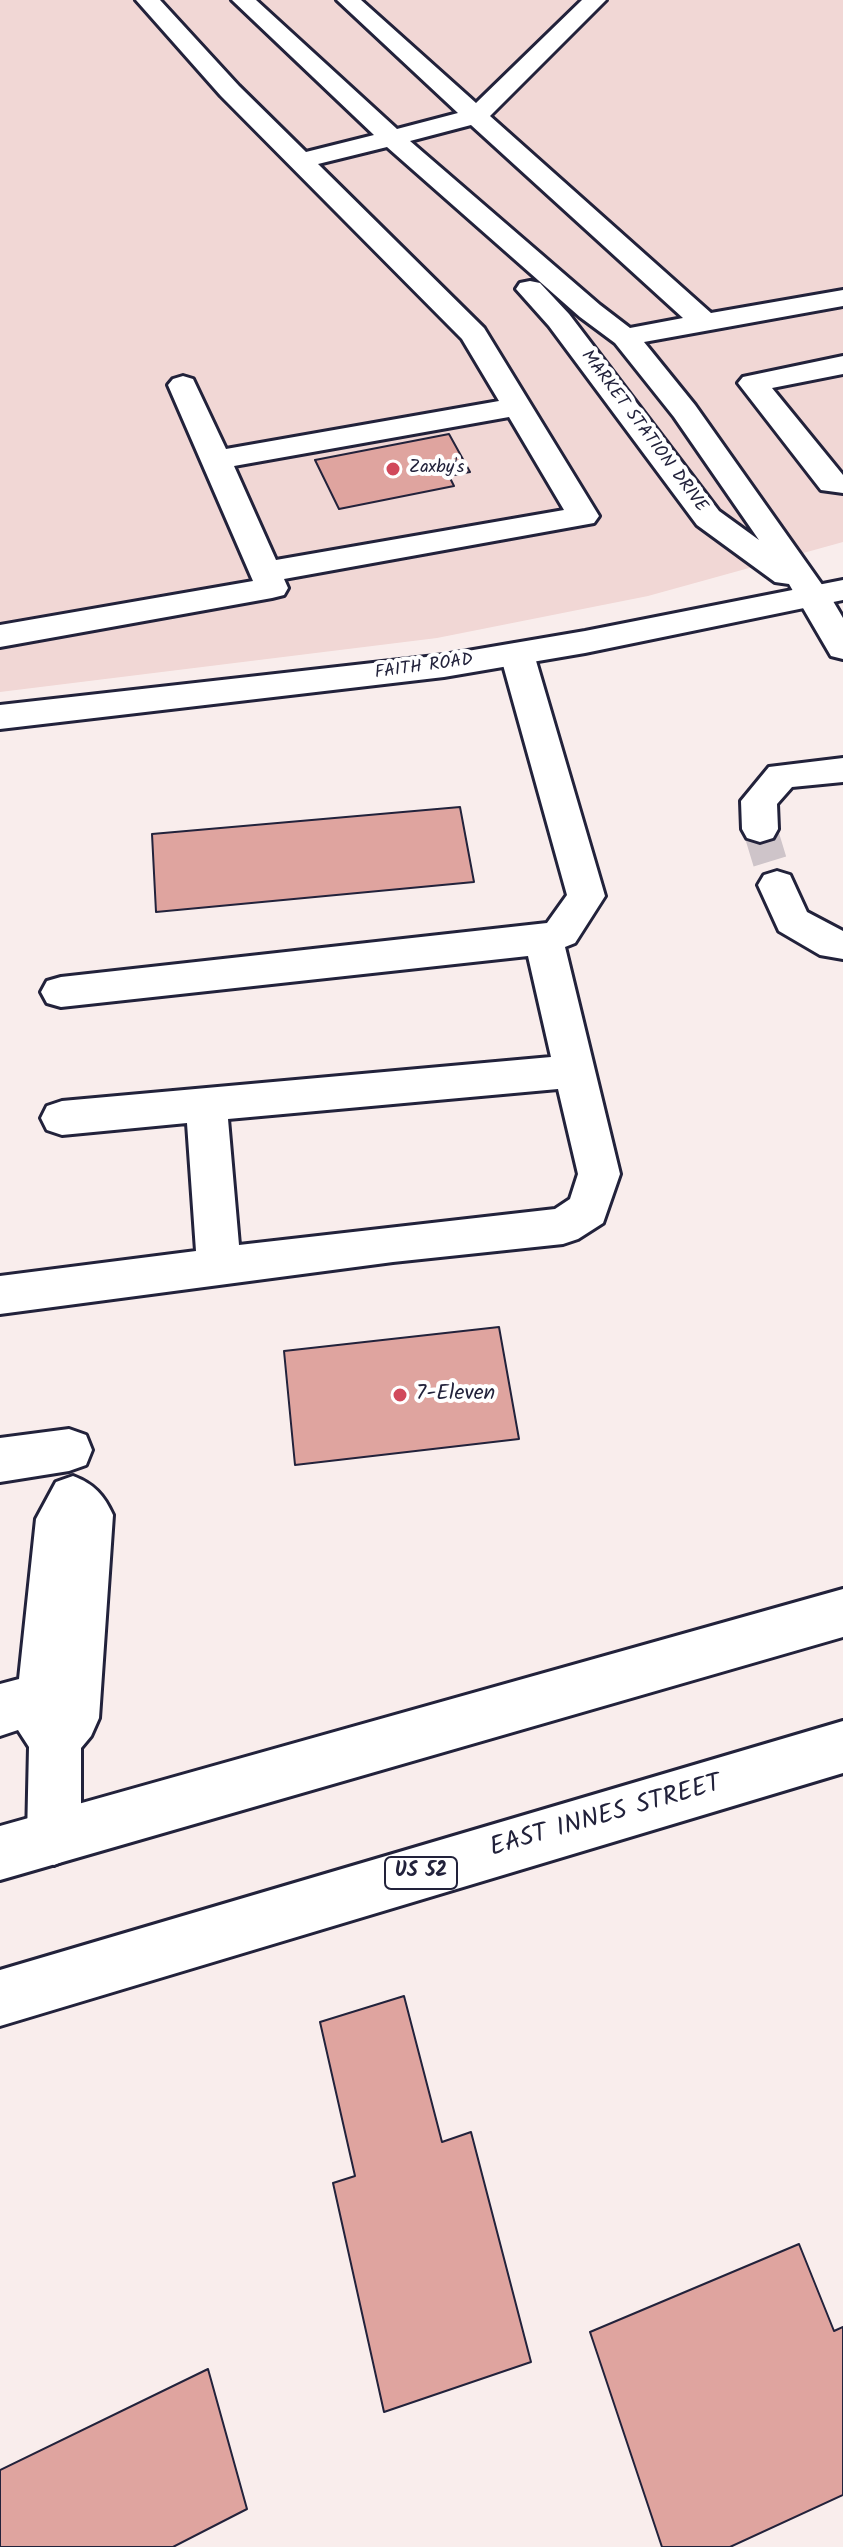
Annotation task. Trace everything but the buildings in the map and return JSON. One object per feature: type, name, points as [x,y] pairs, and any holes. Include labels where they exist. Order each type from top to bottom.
[{"type":"street","points":[[147,0],[230,91],[474,334],[583,516],[265,572]]},
{"type":"street","name":"MARKET STATION DRIVE","points":[[243,0],[392,138],[590,311],[625,337],[829,593],[843,648]]},
{"type":"street","points":[[348,0],[705,323]]},
{"type":"street","points":[[301,161],[476,116],[595,0]]},
{"type":"street","name":"MARKET STATION DRIVE","points":[[506,236],[530,291],[559,320],[708,518],[829,593]]},
{"type":"street","points":[[625,337],[843,298]]},
{"type":"street","points":[[746,315],[797,374]]},
{"type":"street","points":[[843,365],[753,383],[832,483],[843,484]]},
{"type":"street","points":[[0,636],[272,588],[183,385]]},
{"type":"street","points":[[216,460],[517,407]]},
{"type":"street","name":"FAITH ROAD","points":[[0,717],[317,682],[517,654],[829,593]]},
{"type":"street","points":[[61,992],[544,940],[561,933],[586,896],[517,654]]},
{"type":"street","points":[[760,829],[759,801],[782,776],[843,770]]},
{"type":"street","points":[[777,885],[792,921],[834,945],[843,945]]},
{"type":"street","points":[[0,1295],[393,1244],[563,1226],[588,1210],[599,1174],[544,940]]},
{"type":"street","points":[[62,1118],[574,1071]]},
{"type":"street","points":[[206,1105],[219,1267]]},
{"type":"street","points":[[0,1460],[69,1450]]},
{"type":"street","points":[[0,1853],[843,1613]]},
{"type":"street","points":[[32,1715],[54,1838]]},
{"type":"street","name":"EAST INNES STREET","points":[[0,1998],[843,1747]]},
{"type":"shaded area","points":[[0,0],[843,0],[843,542],[648,596],[437,638],[0,692]]},
{"type":"tunnel","points":[[760,829],[777,885]]},
{"type":"place","name":"Zaxby's","points":[[393,469]]},
{"type":"place","name":"7-Eleven","points":[[400,1395]]}]
